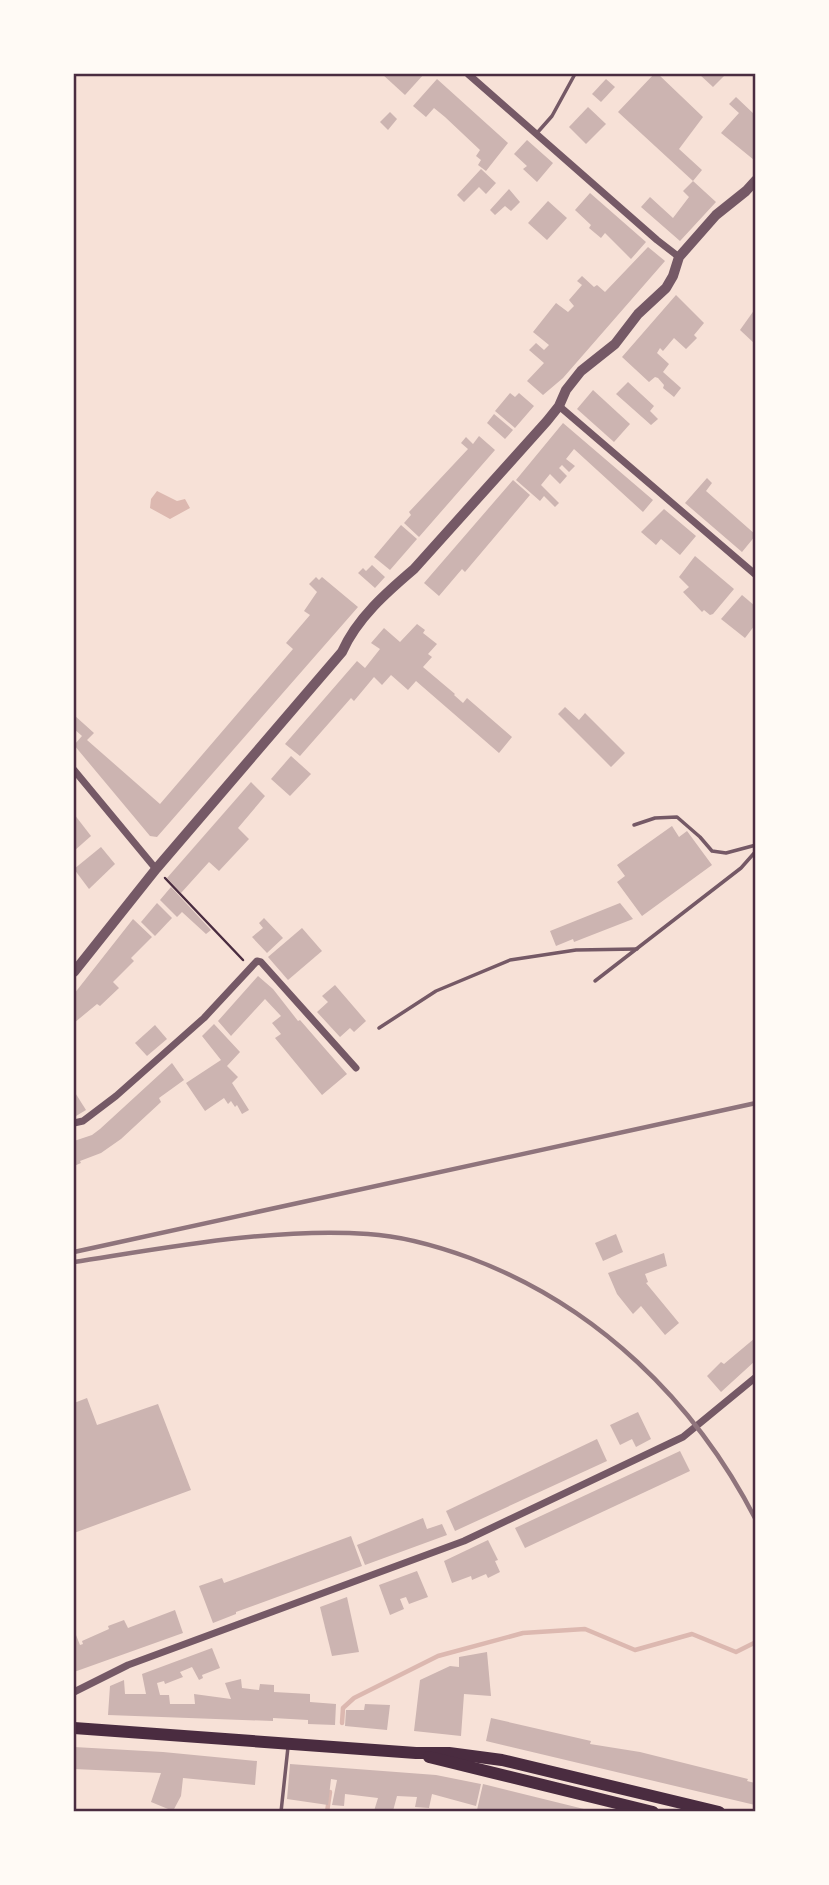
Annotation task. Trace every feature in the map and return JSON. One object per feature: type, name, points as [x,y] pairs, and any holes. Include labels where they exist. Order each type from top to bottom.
[{"type":"main road","points":[[74,1728],[415,1753],[449,1753],[502,1760],[719,1811]]},
{"type":"main road","points":[[415,1753],[653,1811]]},
{"type":"street","points":[[468,74],[679,257]]},
{"type":"street","points":[[74,972],[156,869],[342,652],[358,625],[390,590],[414,569],[559,406],[566,390],[581,371],[615,344],[638,314],[666,288],[679,257],[716,215],[746,191],[755,180]]},
{"type":"street","points":[[559,406],[755,575]]},
{"type":"street","points":[[74,770],[156,869]]},
{"type":"street","points":[[74,1123],[83,1121],[116,1096],[194,1027],[257,961],[261,962],[356,1068]]},
{"type":"street","points":[[74,1692],[128,1665],[464,1541],[683,1437],[755,1377]]},
{"type":"lane","points":[[537,133],[552,116],[575,74]]},
{"type":"lane","points":[[634,825],[655,818],[677,817],[712,851],[726,853],[755,845]]},
{"type":"lane","points":[[595,981],[741,868],[755,851]]},
{"type":"lane","points":[[379,1028],[436,991],[510,960],[576,950],[637,949]]},
{"type":"lane","points":[[281,1811],[288,1743]]},
{"type":"path","points":[[156,869],[250,967]]},
{"type":"shaded area","points":[[157,491],[177,501],[185,499],[190,508],[170,519],[150,508],[151,499]]},
{"type":"building","points":[[382,74],[424,74],[405,95]]},
{"type":"building","points":[[654,74],[658,74],[703,117],[679,149],[702,170],[693,181],[618,112]]},
{"type":"building","points":[[699,74],[726,74],[713,87]]},
{"type":"building","points":[[437,79],[508,143],[486,171],[478,165],[481,160],[476,156],[480,150],[445,117],[434,108],[426,117],[413,106]]},
{"type":"building","points":[[606,79],[615,87],[601,102],[592,94]]},
{"type":"building","points":[[736,97],[755,115],[754,160],[721,133],[739,113],[729,104]]},
{"type":"building","points":[[588,107],[606,124],[586,144],[569,127]]},
{"type":"building","points":[[390,112],[397,119],[388,130],[380,122]]},
{"type":"building","points":[[527,140],[553,163],[537,182],[523,169],[527,166],[514,154]]},
{"type":"building","points":[[481,169],[496,183],[486,194],[479,187],[464,202],[457,195]]},
{"type":"building","points":[[693,181],[716,202],[680,241],[641,207],[650,197],[673,218],[689,197],[683,191]]},
{"type":"building","points":[[509,189],[520,202],[511,211],[505,206],[495,215],[490,210]]},
{"type":"building","points":[[590,193],[646,242],[631,259],[605,233],[601,238],[589,228],[591,225],[575,210]]},
{"type":"building","points":[[548,201],[567,218],[547,240],[528,223]]},
{"type":"building","points":[[648,247],[665,261],[563,378],[543,395],[527,381],[544,363],[529,350],[536,343],[544,350],[549,345],[533,332],[556,303],[568,312],[574,306],[569,300],[582,285],[577,281],[582,276],[594,287],[597,285],[605,292]]},
{"type":"building","points":[[676,295],[704,323],[694,335],[697,338],[686,349],[674,338],[663,351],[660,348],[657,353],[669,364],[663,372],[681,388],[674,397],[663,388],[664,385],[658,378],[655,377],[649,382],[622,357]]},
{"type":"building","points":[[755,309],[755,344],[740,330]]},
{"type":"building","points":[[628,382],[654,406],[650,411],[658,419],[651,425],[616,394]]},
{"type":"building","points":[[593,390],[630,424],[614,442],[577,409]]},
{"type":"building","points":[[510,393],[515,397],[519,393],[534,406],[515,428],[495,411]]},
{"type":"building","points":[[494,414],[513,430],[505,439],[487,423]]},
{"type":"building","points":[[563,423],[653,500],[643,512],[574,449],[566,459],[575,466],[569,472],[562,465],[559,468],[567,476],[560,484],[550,474],[541,485],[559,503],[555,507],[544,496],[540,501],[516,480]]},
{"type":"building","points":[[479,436],[495,450],[419,537],[404,523],[411,515],[409,512],[468,449],[461,443],[466,437],[473,444]]},
{"type":"building","points":[[707,478],[712,483],[706,491],[756,535],[742,552],[685,503]]},
{"type":"building","points":[[513,480],[530,495],[465,572],[462,569],[439,596],[424,583]]},
{"type":"building","points":[[664,509],[696,536],[680,555],[661,539],[656,545],[641,532]]},
{"type":"building","points":[[401,525],[417,539],[390,570],[374,557]]},
{"type":"building","points":[[695,556],[734,589],[710,615],[704,610],[702,612],[683,592],[689,587],[679,577]]},
{"type":"building","points":[[372,565],[385,577],[375,588],[358,573],[363,568],[366,571]]},
{"type":"building","points":[[316,577],[319,580],[322,577],[358,607],[157,837],[150,836],[74,745],[82,736],[74,729],[74,715],[94,733],[87,740],[160,804],[293,649],[286,643],[310,615],[304,611],[317,592],[309,584]]},
{"type":"building","points":[[742,595],[755,606],[755,625],[745,638],[721,619]]},
{"type":"building","points":[[417,624],[425,630],[423,633],[437,644],[428,654],[432,657],[423,667],[463,703],[467,698],[512,737],[499,753],[416,681],[408,690],[391,675],[382,685],[374,677],[354,701],[351,698],[300,756],[285,744],[357,661],[365,668],[380,649],[371,643],[384,628],[400,642]]},
{"type":"building","points":[[565,707],[579,720],[585,713],[625,753],[611,767],[558,714]]},
{"type":"building","points":[[291,756],[311,774],[290,796],[271,779]]},
{"type":"building","points":[[251,782],[265,796],[238,828],[249,839],[219,871],[209,862],[181,893],[167,878]]},
{"type":"building","points":[[74,814],[91,836],[74,851]]},
{"type":"building","points":[[672,826],[679,837],[687,831],[712,865],[642,916],[617,882],[625,876],[617,865]]},
{"type":"building","points":[[101,847],[115,864],[89,889],[74,869]]},
{"type":"building","points":[[171,887],[211,930],[206,934],[182,912],[177,917],[160,900]]},
{"type":"building","points":[[157,903],[172,918],[155,936],[141,922]]},
{"type":"building","points":[[620,903],[633,919],[574,942],[573,939],[556,946],[550,931]]},
{"type":"building","points":[[264,918],[283,938],[267,953],[252,937],[263,928],[259,923]]},
{"type":"building","points":[[133,919],[152,937],[131,958],[134,961],[113,982],[119,988],[100,1006],[97,1004],[74,1023],[74,994]]},
{"type":"building","points":[[302,928],[322,951],[288,980],[268,957]]},
{"type":"building","points":[[258,976],[273,989],[298,1021],[300,1020],[347,1074],[322,1095],[275,1038],[281,1034],[272,1023],[281,1016],[265,999],[231,1036],[218,1021]]},
{"type":"building","points":[[335,985],[366,1021],[354,1032],[350,1028],[340,1037],[317,1012],[328,1002],[322,996]]},
{"type":"building","points":[[214,1024],[240,1052],[227,1066],[238,1077],[232,1083],[249,1110],[242,1114],[237,1105],[235,1107],[231,1101],[228,1104],[224,1098],[205,1111],[186,1083],[221,1060],[202,1036]]},
{"type":"building","points":[[155,1025],[167,1039],[147,1056],[135,1043]]},
{"type":"building","points":[[172,1063],[184,1080],[159,1098],[161,1102],[121,1139],[101,1153],[74,1166],[74,1141],[100,1129]]},
{"type":"building","points":[[74,1091],[86,1110],[76,1116],[74,1112]]},
{"type":"building","points":[[616,1234],[623,1252],[603,1261],[595,1243]]},
{"type":"building","points":[[664,1253],[667,1266],[645,1274],[646,1283],[679,1323],[665,1335],[641,1306],[633,1314],[617,1294],[608,1273]]},
{"type":"building","points":[[755,1338],[755,1361],[721,1392],[707,1376],[721,1362],[724,1364]]},
{"type":"building","points":[[87,1398],[97,1425],[158,1404],[191,1490],[74,1533],[74,1403]]},
{"type":"building","points":[[638,1412],[651,1439],[636,1447],[632,1439],[620,1445],[610,1425]]},
{"type":"building","points":[[597,1439],[607,1461],[455,1531],[446,1511]]},
{"type":"building","points":[[680,1451],[690,1471],[525,1548],[515,1528]]},
{"type":"building","points":[[423,1518],[427,1529],[442,1524],[447,1535],[365,1565],[357,1545]]},
{"type":"building","points":[[351,1536],[362,1566],[213,1623],[199,1586],[222,1578],[224,1583]]},
{"type":"building","points":[[488,1540],[498,1560],[495,1561],[500,1572],[488,1578],[486,1574],[472,1580],[471,1576],[452,1583],[444,1561]]},
{"type":"building","points":[[417,1571],[428,1597],[409,1604],[406,1597],[400,1599],[404,1609],[390,1615],[379,1585]]},
{"type":"building","points":[[347,1597],[359,1652],[332,1656],[320,1607]]},
{"type":"building","points":[[175,1610],[183,1633],[74,1672],[74,1630],[80,1645],[83,1644],[82,1641],[109,1629],[108,1626],[124,1620],[128,1628]]},
{"type":"building","points":[[212,1648],[220,1668],[202,1675],[203,1678],[199,1680],[192,1667],[180,1672],[183,1677],[165,1684],[164,1681],[157,1683],[160,1695],[169,1695],[170,1704],[195,1704],[194,1694],[231,1699],[225,1683],[241,1679],[242,1688],[259,1690],[260,1684],[274,1685],[274,1692],[310,1694],[310,1702],[336,1704],[335,1725],[273,1718],[273,1721],[108,1715],[110,1686],[124,1680],[125,1694],[146,1694],[142,1674]]},
{"type":"building","points":[[487,1652],[491,1696],[464,1694],[461,1736],[414,1731],[420,1680],[450,1666],[459,1667],[459,1657]]},
{"type":"building","points":[[365,1704],[390,1705],[387,1730],[345,1726],[346,1710],[364,1710]]},
{"type":"building","points":[[491,1718],[591,1741],[590,1744],[640,1752],[748,1779],[747,1781],[755,1783],[755,1805],[486,1741]]},
{"type":"building","points":[[74,1747],[257,1761],[255,1785],[183,1778],[181,1796],[173,1811],[151,1802],[161,1773],[74,1769]]},
{"type":"building","points":[[290,1764],[436,1775],[481,1784],[476,1806],[432,1794],[429,1808],[415,1807],[417,1797],[397,1796],[393,1811],[374,1811],[378,1798],[345,1794],[344,1806],[332,1805],[337,1780],[331,1779],[328,1805],[287,1799]]},
{"type":"building","points":[[483,1784],[588,1810],[588,1811],[477,1810]]},
{"type":"waterway","points":[[342,1723],[343,1708],[354,1698],[438,1656],[523,1633],[585,1629],[635,1650],[692,1634],[736,1652],[756,1642]]},
{"type":"waterway","points":[[327,1812],[330,1792]]},
{"type":"railway","points":[[74,1252],[756,1103]]},
{"type":"railway","points":[[74,1262],[220,1240],[296,1233],[394,1237],[470,1258],[516,1278],[559,1302],[600,1330],[637,1362],[672,1397],[703,1435],[756,1520]]}]
